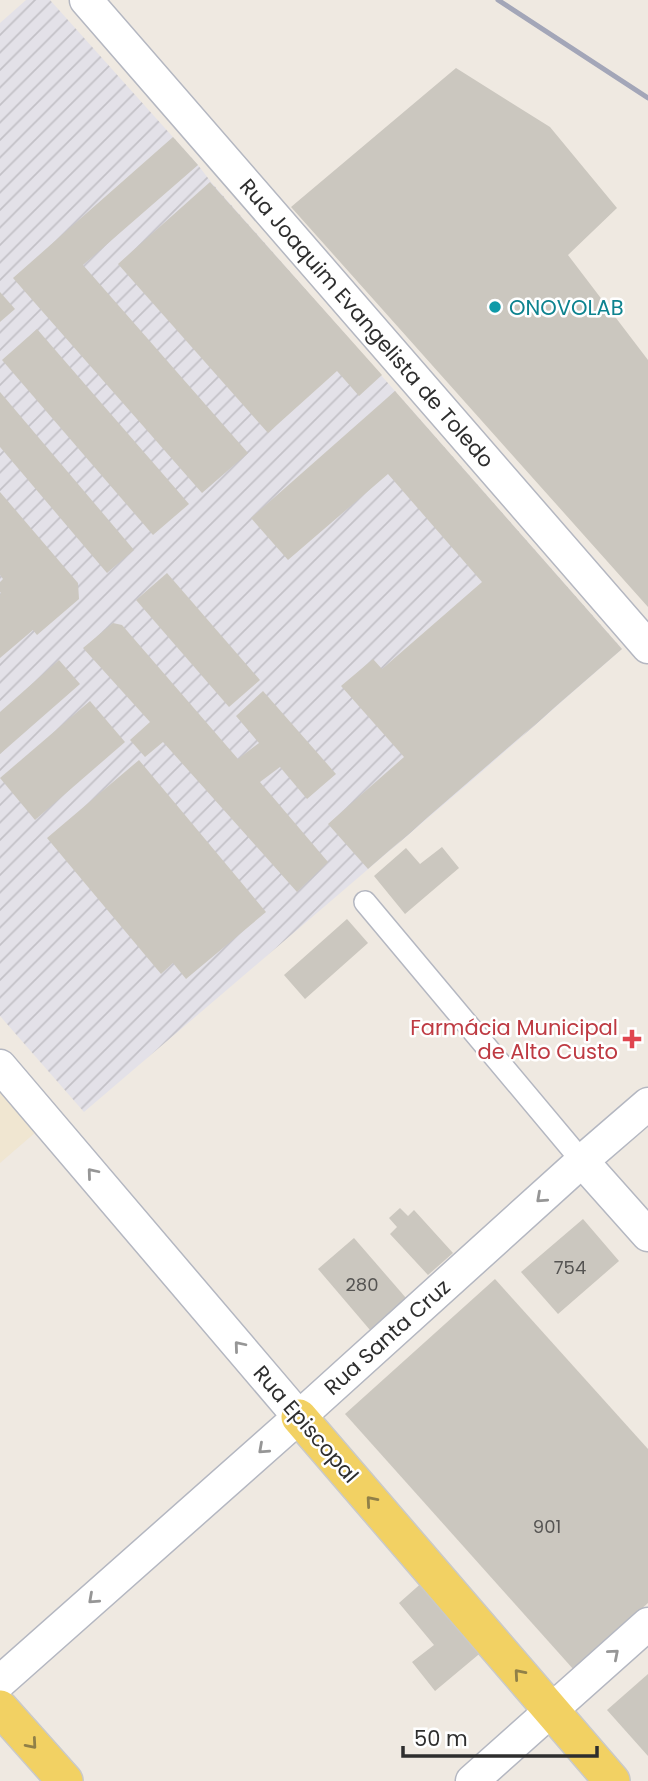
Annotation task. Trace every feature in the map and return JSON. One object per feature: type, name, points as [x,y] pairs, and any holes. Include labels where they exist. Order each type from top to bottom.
[{"type":"main road","name":"Rua Joaquim Evangelista de Toledo","points":[[86,0],[648,647]]},
{"type":"main road","name":"Rua Episcopal","points":[[0,1066],[612,1781]]},
{"type":"main road","name":"Rua Santa Cruz","points":[[0,1682],[648,1104]]},
{"type":"main road","points":[[582,1161],[648,1235]]},
{"type":"main road","points":[[472,1781],[648,1624]]},
{"type":"main road","points":[[0,1708],[65,1781]]},
{"type":"street","points":[[365,902],[582,1161]]},
{"type":"shaded area","points":[[26,0],[50,0],[622,649],[84,1112],[0,1016],[0,23]]},
{"type":"shaded area","points":[[0,1088],[37,1131],[0,1163]]},
{"type":"building","name":"ONOVOLAB","points":[[456,68],[550,127],[617,208],[568,255],[648,360],[648,607],[291,207]]},
{"type":"building","points":[[173,137],[198,165],[83,265],[248,453],[202,493],[13,278]]},
{"type":"building","points":[[210,182],[382,375],[359,396],[337,371],[268,433],[118,264]]},
{"type":"building","points":[[0,292],[15,309],[0,322]]},
{"type":"building","points":[[37,329],[189,504],[153,535],[2,360]]},
{"type":"building","points":[[395,391],[622,649],[368,869],[328,824],[404,757],[341,686],[373,659],[382,669],[482,582],[388,474],[288,560],[251,518]]},
{"type":"building","points":[[0,392],[134,550],[107,573],[0,447]]},
{"type":"building","points":[[0,492],[78,583],[79,599],[37,635],[33,630],[0,658],[0,582],[3,579],[0,575]]},
{"type":"building","points":[[167,573],[260,680],[229,707],[136,600]]},
{"type":"building","points":[[113,623],[122,625],[238,759],[259,743],[236,716],[263,691],[336,774],[307,799],[280,767],[260,782],[328,862],[297,892],[163,742],[145,757],[130,740],[150,722],[83,648]]},
{"type":"building","points":[[59,660],[80,684],[0,754],[0,712]]},
{"type":"building","points":[[90,701],[125,742],[35,820],[0,778]]},
{"type":"building","points":[[139,760],[266,912],[186,979],[173,963],[161,974],[47,838]]},
{"type":"building","points":[[442,847],[459,868],[405,914],[374,876],[406,848],[420,864]]},
{"type":"building","points":[[347,919],[368,943],[305,999],[284,975]]},
{"type":"building","points":[[400,1208],[408,1216],[414,1210],[453,1253],[428,1275],[390,1234],[397,1227],[389,1218]]},
{"type":"building","points":[[583,1219],[619,1261],[558,1314],[521,1272]]},
{"type":"building","points":[[354,1238],[406,1298],[370,1330],[318,1269]]},
{"type":"building","points":[[495,1279],[648,1449],[648,1603],[574,1670],[345,1414]]},
{"type":"building","points":[[425,1580],[484,1650],[435,1691],[412,1662],[434,1645],[399,1603]]},
{"type":"building","points":[[648,1674],[648,1756],[607,1710]]},
{"type":"railway","points":[[498,0],[648,98]]},
{"type":"place","name":"ONOVOLAB","points":[[495,307]]},
{"type":"place","name":"Farmácia Municipal de Alto Custo","points":[[632,1039]]}]
